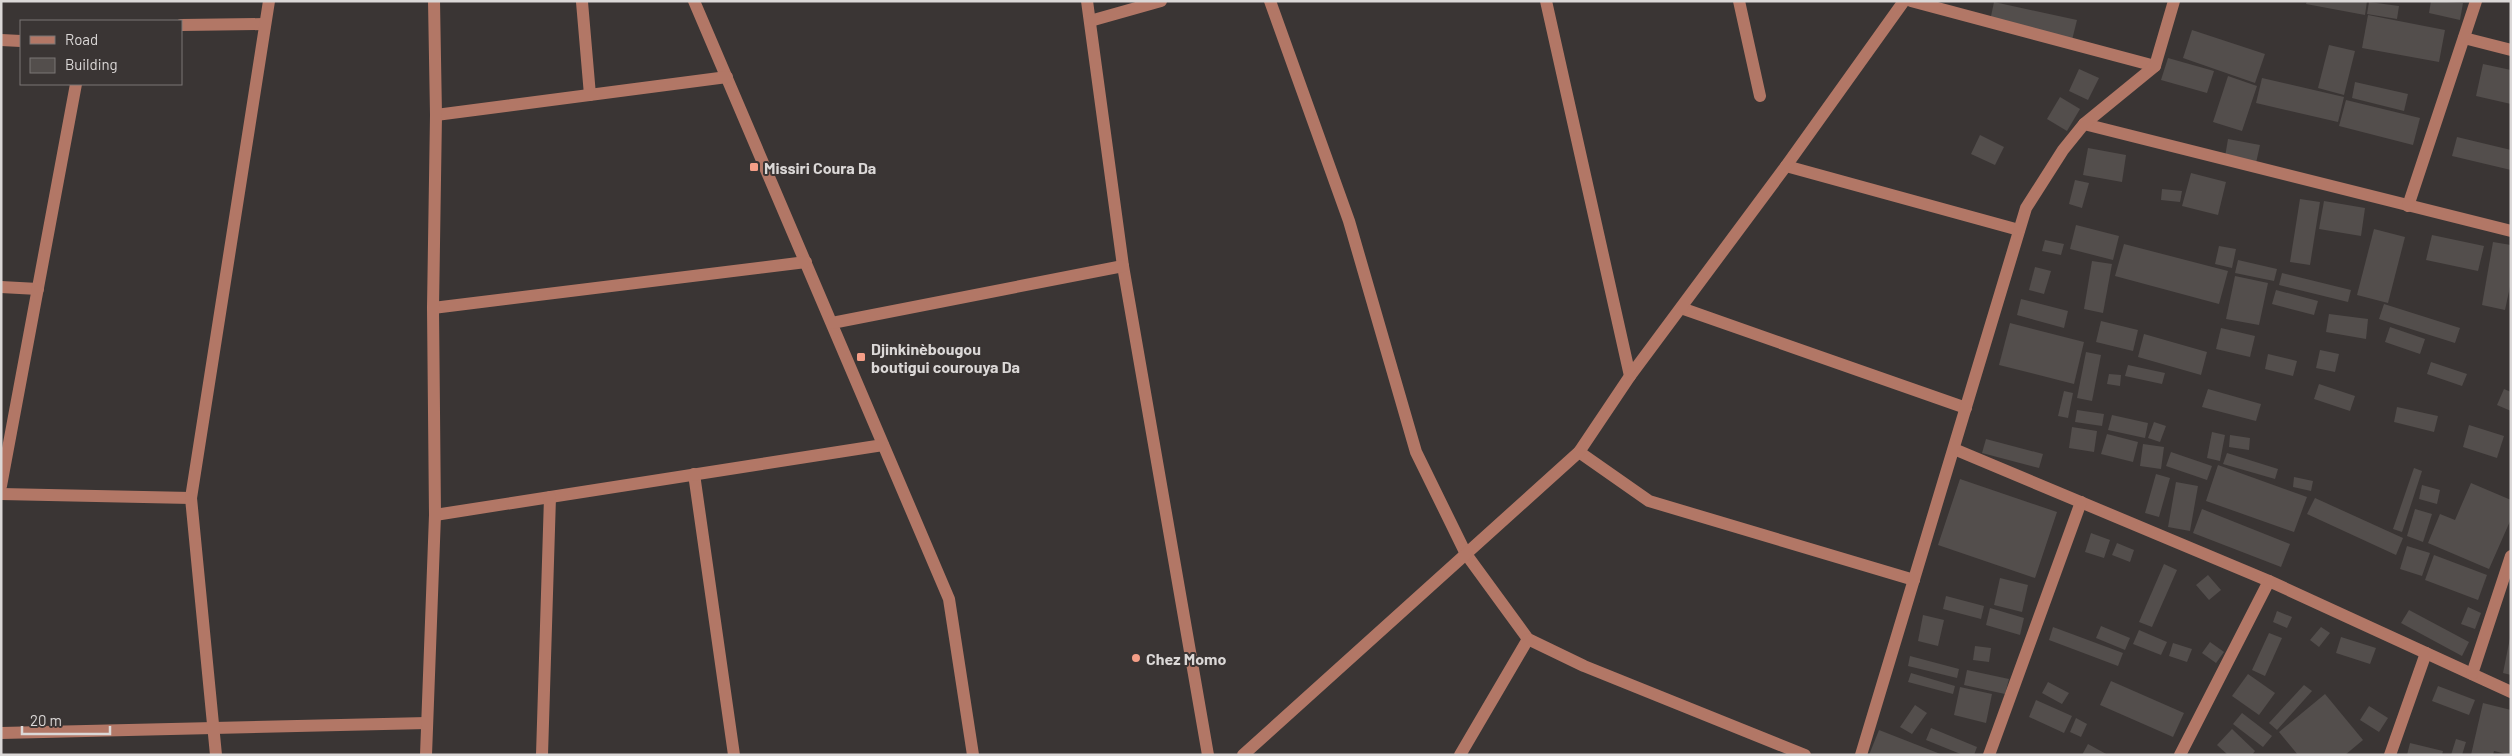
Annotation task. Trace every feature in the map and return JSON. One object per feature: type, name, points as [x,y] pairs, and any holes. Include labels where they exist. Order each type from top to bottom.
[{"type":"street","points":[[216,755],[191,498],[269,1]]},
{"type":"street","points":[[426,755],[435,515],[433,308],[436,115],[434,1]]},
{"type":"street","points":[[694,1],[949,599],[973,755]]},
{"type":"street","points":[[1087,1],[1123,266],[1208,755]]},
{"type":"street","points":[[1090,21],[1162,1]]},
{"type":"street","points":[[1270,1],[1349,221],[1416,452],[1466,554],[1528,639],[1584,666],[1805,755]]},
{"type":"street","points":[[1546,1],[1630,376]]},
{"type":"street","points":[[1739,1],[1760,96]]},
{"type":"street","points":[[1243,755],[1579,452],[1630,376],[1786,166],[1904,1]]},
{"type":"street","points":[[1911,1],[2155,66]]},
{"type":"street","points":[[1861,755],[2018,230],[2032,200],[2063,150],[2084,124],[2155,66],[2174,1]]},
{"type":"street","points":[[2408,206],[2476,1]]},
{"type":"street","points":[[582,2],[590,95]]},
{"type":"street","points":[[182,25],[265,24]]},
{"type":"street","points":[[2464,38],[2511,50]]},
{"type":"street","points":[[1,40],[20,41]]},
{"type":"street","points":[[436,115],[727,77]]},
{"type":"street","points":[[1,486],[76,85]]},
{"type":"street","points":[[2084,124],[2511,231]]},
{"type":"street","points":[[1786,166],[2018,230]]},
{"type":"street","points":[[433,308],[806,262]]},
{"type":"street","points":[[832,323],[1123,266]]},
{"type":"street","points":[[1,287],[38,289]]},
{"type":"street","points":[[1680,308],[1966,408]]},
{"type":"street","points":[[435,515],[883,445]]},
{"type":"street","points":[[1954,449],[2269,581],[2511,692]]},
{"type":"street","points":[[1579,452],[1650,501],[1914,580]]},
{"type":"street","points":[[694,474],[734,755]]},
{"type":"street","points":[[1,494],[191,498]]},
{"type":"street","points":[[542,755],[550,497]]},
{"type":"street","points":[[1989,755],[2081,502]]},
{"type":"street","points":[[2472,674],[2511,556]]},
{"type":"street","points":[[2180,755],[2269,581]]},
{"type":"street","points":[[1460,755],[1528,639]]},
{"type":"street","points":[[2390,755],[2426,653]]},
{"type":"street","points":[[1,732],[427,723]]},
{"type":"building","points":[[2307,1],[2367,1],[2365,15],[2306,4]]},
{"type":"building","points":[[2431,1],[2463,3],[2460,20],[2429,13]]},
{"type":"building","points":[[1994,2],[2077,20],[2072,40],[1990,21]]},
{"type":"building","points":[[2369,2],[2399,6],[2397,19],[2367,14]]},
{"type":"building","points":[[2368,15],[2445,30],[2439,62],[2362,48]]},
{"type":"building","points":[[2192,30],[2265,54],[2255,83],[2183,58]]},
{"type":"building","points":[[2329,45],[2355,51],[2344,95],[2318,88]]},
{"type":"building","points":[[2168,58],[2214,71],[2207,93],[2161,80]]},
{"type":"building","points":[[2483,64],[2511,70],[2511,104],[2476,96]]},
{"type":"building","points":[[2079,69],[2099,78],[2088,100],[2069,91]]},
{"type":"building","points":[[2228,76],[2257,86],[2242,131],[2213,122]]},
{"type":"building","points":[[2262,78],[2344,97],[2338,122],[2256,103]]},
{"type":"building","points":[[2355,82],[2408,94],[2404,111],[2352,98]]},
{"type":"building","points":[[2060,97],[2080,109],[2067,131],[2047,119]]},
{"type":"building","points":[[2346,100],[2420,118],[2413,145],[2339,126]]},
{"type":"building","points":[[1980,135],[2004,147],[1995,165],[1971,154]]},
{"type":"building","points":[[2457,137],[2511,150],[2511,170],[2452,156]]},
{"type":"building","points":[[2228,139],[2260,145],[2256,163],[2225,157]]},
{"type":"building","points":[[2088,148],[2126,155],[2122,182],[2083,175]]},
{"type":"building","points":[[2191,173],[2226,182],[2218,215],[2182,206]]},
{"type":"building","points":[[2075,180],[2089,183],[2082,208],[2069,204]]},
{"type":"building","points":[[2162,189],[2182,191],[2180,202],[2161,200]]},
{"type":"building","points":[[2300,199],[2320,202],[2310,265],[2290,262]]},
{"type":"building","points":[[2324,201],[2365,208],[2361,236],[2319,229]]},
{"type":"building","points":[[2076,225],[2119,236],[2113,260],[2070,249]]},
{"type":"building","points":[[2374,229],[2405,237],[2388,303],[2357,295]]},
{"type":"building","points":[[2432,235],[2484,246],[2478,271],[2426,260]]},
{"type":"building","points":[[2045,240],[2064,244],[2061,255],[2042,251]]},
{"type":"building","points":[[2493,242],[2511,245],[2511,282],[2505,310],[2482,305]]},
{"type":"building","points":[[2124,244],[2228,271],[2219,304],[2115,276]]},
{"type":"building","points":[[2219,246],[2236,249],[2232,268],[2215,264]]},
{"type":"building","points":[[2238,260],[2277,269],[2274,281],[2235,273]]},
{"type":"building","points":[[2092,261],[2112,264],[2103,313],[2084,309]]},
{"type":"building","points":[[2035,267],[2051,271],[2044,294],[2029,290]]},
{"type":"building","points":[[2282,273],[2351,290],[2348,302],[2279,285]]},
{"type":"building","points":[[2235,276],[2268,283],[2259,325],[2226,319]]},
{"type":"building","points":[[2276,290],[2318,301],[2314,315],[2272,304]]},
{"type":"building","points":[[2021,299],[2068,311],[2064,328],[2017,315]]},
{"type":"building","points":[[2384,304],[2460,328],[2455,343],[2379,319]]},
{"type":"building","points":[[2329,314],[2368,319],[2366,339],[2326,332]]},
{"type":"building","points":[[2101,321],[2138,330],[2133,351],[2096,342]]},
{"type":"building","points":[[2010,323],[2084,342],[2074,384],[1999,365]]},
{"type":"building","points":[[2390,327],[2425,339],[2420,354],[2385,342]]},
{"type":"building","points":[[2221,328],[2255,336],[2250,357],[2216,349]]},
{"type":"building","points":[[2144,334],[2207,352],[2201,375],[2138,357]]},
{"type":"building","points":[[2320,350],[2339,354],[2335,372],[2316,368]]},
{"type":"building","points":[[2086,352],[2101,355],[2092,401],[2077,398]]},
{"type":"building","points":[[2268,354],[2297,361],[2293,376],[2265,369]]},
{"type":"building","points":[[2431,362],[2467,374],[2462,386],[2427,374]]},
{"type":"building","points":[[2128,365],[2165,373],[2162,384],[2125,376]]},
{"type":"building","points":[[2109,374],[2121,375],[2120,386],[2107,384]]},
{"type":"building","points":[[2319,384],[2355,396],[2350,411],[2314,399]]},
{"type":"building","points":[[2208,389],[2261,404],[2256,421],[2202,407]]},
{"type":"building","points":[[2504,389],[2511,392],[2511,411],[2497,405]]},
{"type":"building","points":[[2064,391],[2073,393],[2068,418],[2058,416]]},
{"type":"building","points":[[2397,407],[2438,416],[2434,432],[2394,422]]},
{"type":"building","points":[[2077,410],[2104,414],[2102,426],[2075,422]]},
{"type":"building","points":[[2112,415],[2148,423],[2145,438],[2108,430]]},
{"type":"building","points":[[2154,422],[2166,426],[2160,442],[2148,438]]},
{"type":"building","points":[[2469,425],[2504,436],[2497,458],[2463,447]]},
{"type":"building","points":[[2072,427],[2097,431],[2094,452],[2069,448]]},
{"type":"building","points":[[2212,432],[2225,435],[2220,461],[2207,458]]},
{"type":"building","points":[[2107,434],[2138,442],[2133,462],[2101,454]]},
{"type":"building","points":[[2230,435],[2250,438],[2249,450],[2229,447]]},
{"type":"building","points":[[1986,439],[2043,454],[2039,468],[1982,453]]},
{"type":"building","points":[[2143,444],[2164,447],[2161,469],[2140,466]]},
{"type":"building","points":[[2171,452],[2212,466],[2207,480],[2166,466]]},
{"type":"building","points":[[2227,453],[2278,469],[2275,479],[2223,464]]},
{"type":"building","points":[[2218,465],[2307,497],[2294,532],[2206,501]]},
{"type":"building","points":[[2414,468],[2422,471],[2402,532],[2393,529]]},
{"type":"building","points":[[2156,474],[2170,478],[2159,517],[2145,513]]},
{"type":"building","points":[[2294,477],[2313,481],[2311,491],[2293,487]]},
{"type":"building","points":[[1960,479],[2057,512],[2035,578],[1938,545]]},
{"type":"building","points":[[2176,482],[2198,486],[2190,531],[2168,527]]},
{"type":"building","points":[[2471,483],[2511,500],[2511,519],[2489,569],[2428,543],[2440,514],[2455,520]]},
{"type":"building","points":[[2422,485],[2440,490],[2437,504],[2419,499]]},
{"type":"building","points":[[2315,498],[2403,538],[2396,555],[2307,514]]},
{"type":"building","points":[[2202,509],[2290,544],[2281,567],[2193,533]]},
{"type":"building","points":[[2415,509],[2432,514],[2423,542],[2407,536]]},
{"type":"building","points":[[2091,533],[2110,540],[2104,558],[2085,552]]},
{"type":"building","points":[[2117,543],[2134,550],[2130,562],[2112,555]]},
{"type":"building","points":[[2407,546],[2430,553],[2422,576],[2400,569]]},
{"type":"building","points":[[2434,555],[2487,575],[2478,600],[2425,580]]},
{"type":"building","points":[[2164,564],[2177,570],[2152,627],[2139,622]]},
{"type":"building","points":[[2208,575],[2221,590],[2209,600],[2196,585]]},
{"type":"building","points":[[2000,578],[2028,585],[2022,612],[1994,605]]},
{"type":"building","points":[[1946,596],[1984,606],[1981,619],[1943,609]]},
{"type":"building","points":[[2468,607],[2481,613],[2475,629],[2461,624]]},
{"type":"building","points":[[1990,608],[2024,618],[2020,635],[1986,625]]},
{"type":"building","points":[[2409,610],[2469,642],[2462,656],[2401,623]]},
{"type":"building","points":[[2277,611],[2292,617],[2287,628],[2273,622]]},
{"type":"building","points":[[1923,615],[1944,620],[1938,646],[1918,641]]},
{"type":"building","points":[[2101,626],[2130,638],[2125,650],[2096,638]]},
{"type":"building","points":[[2053,627],[2123,653],[2118,666],[2049,640]]},
{"type":"building","points":[[2321,627],[2330,633],[2319,647],[2310,640]]},
{"type":"building","points":[[2139,630],[2167,642],[2161,655],[2133,644]]},
{"type":"building","points":[[2269,633],[2282,638],[2265,676],[2252,670]]},
{"type":"building","points":[[2341,637],[2376,648],[2370,664],[2336,653]]},
{"type":"building","points":[[2511,638],[2511,675],[2503,673]]},
{"type":"building","points":[[2210,642],[2224,652],[2216,663],[2202,653]]},
{"type":"building","points":[[2173,643],[2192,649],[2187,662],[2169,656]]},
{"type":"building","points":[[1975,646],[1991,648],[1989,662],[1973,660]]},
{"type":"building","points":[[1910,656],[1959,669],[1957,678],[1908,666]]},
{"type":"building","points":[[1967,670],[2009,679],[2005,694],[1964,685]]},
{"type":"building","points":[[1911,673],[1955,686],[1953,694],[1908,682]]},
{"type":"building","points":[[2248,674],[2275,693],[2259,715],[2232,696]]},
{"type":"building","points":[[2111,681],[2184,713],[2173,737],[2100,705]]},
{"type":"building","points":[[2048,682],[2069,693],[2062,704],[2042,693]]},
{"type":"building","points":[[2304,685],[2312,691],[2277,730],[2269,723]]},
{"type":"building","points":[[2438,686],[2475,700],[2469,715],[2432,701]]},
{"type":"building","points":[[1960,687],[1992,694],[1986,723],[1954,715]]},
{"type":"building","points":[[2325,694],[2363,740],[2345,755],[2298,755],[2279,732]]},
{"type":"building","points":[[2036,700],[2072,716],[2064,733],[2029,717]]},
{"type":"building","points":[[2483,703],[2511,710],[2511,755],[2494,751],[2493,755],[2471,755]]},
{"type":"building","points":[[1915,705],[1927,713],[1912,734],[1900,727]]},
{"type":"building","points":[[2369,706],[2388,718],[2379,732],[2360,720]]},
{"type":"building","points":[[2242,713],[2272,736],[2263,747],[2233,724]]},
{"type":"building","points":[[2076,718],[2087,724],[2081,737],[2070,732]]},
{"type":"building","points":[[1931,728],[1977,747],[1974,755],[1963,755],[1926,740]]},
{"type":"building","points":[[2232,729],[2255,751],[2252,755],[2228,755],[2217,745]]},
{"type":"building","points":[[1879,730],[1943,755],[1869,755]]},
{"type":"building","points":[[2456,739],[2466,742],[2462,755],[2451,755]]},
{"type":"building","points":[[2410,743],[2443,751],[2442,755],[2407,755]]},
{"type":"building","points":[[2088,744],[2108,755],[2082,755]]},
{"type":"place","name":"Missiri Coura Da","points":[[754,167]]},
{"type":"place","name":"Djinkinèbougou boutigui courouya Da","points":[[861,357]]},
{"type":"place","name":"Chez Momo","points":[[1136,658]]}]
